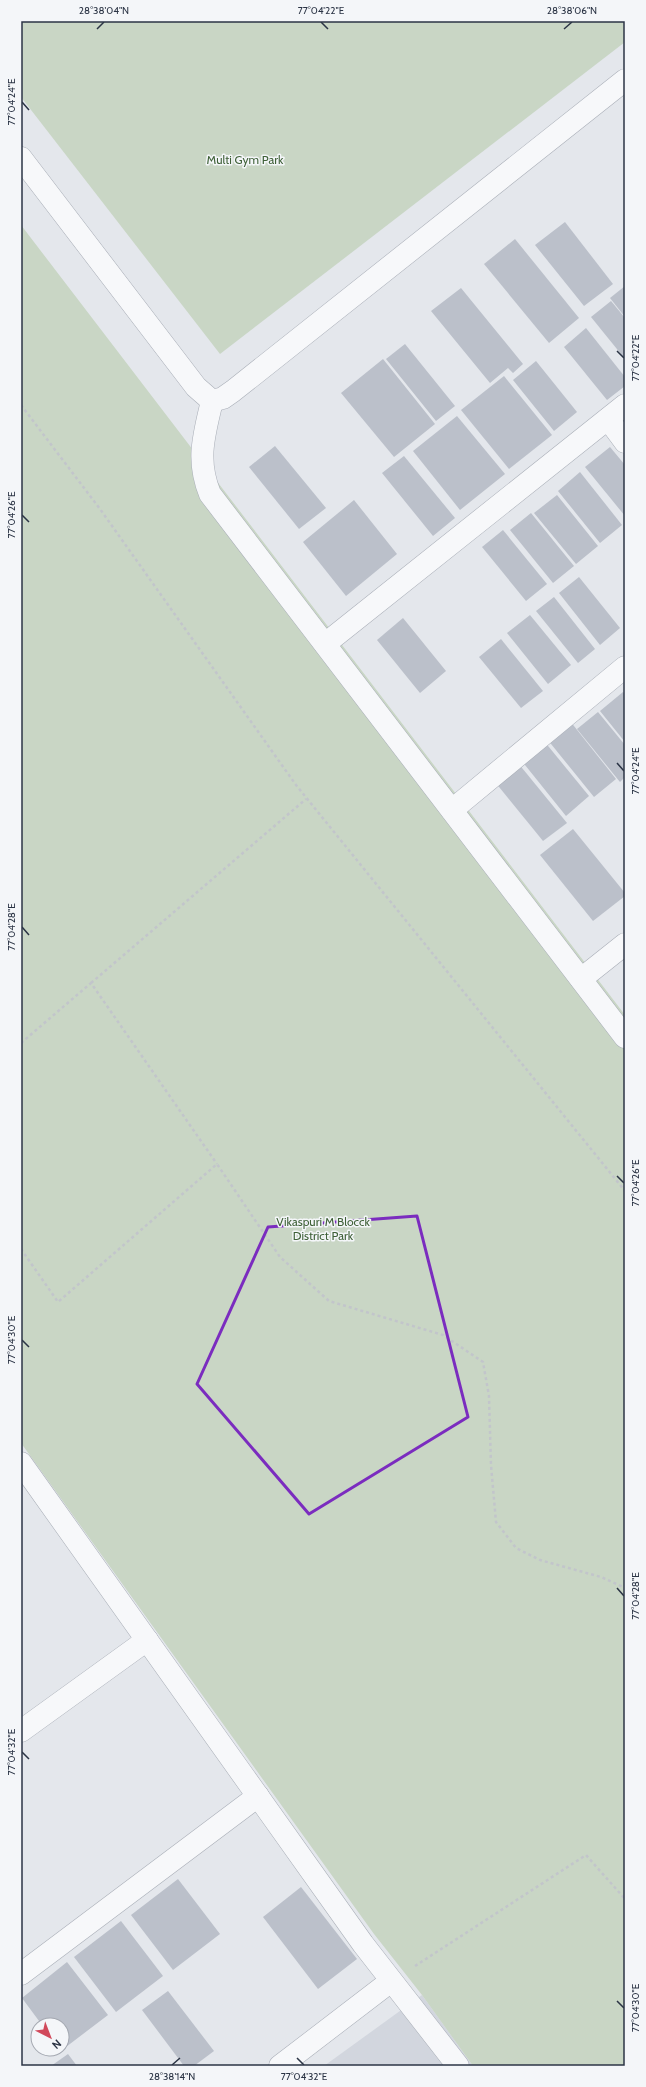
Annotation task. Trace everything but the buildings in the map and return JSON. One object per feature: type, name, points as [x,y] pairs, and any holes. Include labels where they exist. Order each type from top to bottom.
[{"type":"street","points":[[212,401],[223,398],[233,391],[625,80]]},
{"type":"street","points":[[21,158],[196,387],[212,401]]},
{"type":"street","points":[[212,401],[201,452],[202,474],[210,494],[625,1037]]},
{"type":"street","points":[[325,644],[625,405]]},
{"type":"street","points":[[608,419],[625,442]]},
{"type":"street","points":[[452,810],[625,666]]},
{"type":"street","points":[[581,979],[625,944]]},
{"type":"street","points":[[21,1463],[391,1981],[458,2066]]},
{"type":"street","points":[[21,1731],[147,1640]]},
{"type":"street","points":[[21,1974],[258,1796]]},
{"type":"street","points":[[280,2066],[391,1981]]},
{"type":"path","points":[[21,405],[100,509],[306,799],[625,1190]]},
{"type":"path","points":[[21,1043],[306,799]]},
{"type":"path","points":[[91,983],[280,1257],[329,1301],[443,1335],[483,1362],[489,1396],[491,1464],[496,1522],[516,1548],[540,1560],[601,1577],[625,1588]]},
{"type":"path","points":[[21,1249],[58,1302],[217,1164]]},
{"type":"path","points":[[391,1981],[586,1855],[625,1899]]},
{"type":"highlighted area","points":[[417,1216],[468,1417],[309,1514],[197,1384],[268,1227]]},
{"type":"shaded area","points":[[422,1995],[473,2066],[324,2066]]},
{"type":"green space","name":"Multi Gym Park","points":[[21,21],[625,21],[625,42],[220,354],[21,97]]},
{"type":"green space","name":"Vikaspuri M Blocck District Park","points":[[21,225],[625,1015],[625,2066],[473,2066],[422,1995],[374,1934],[21,1443]]}]
